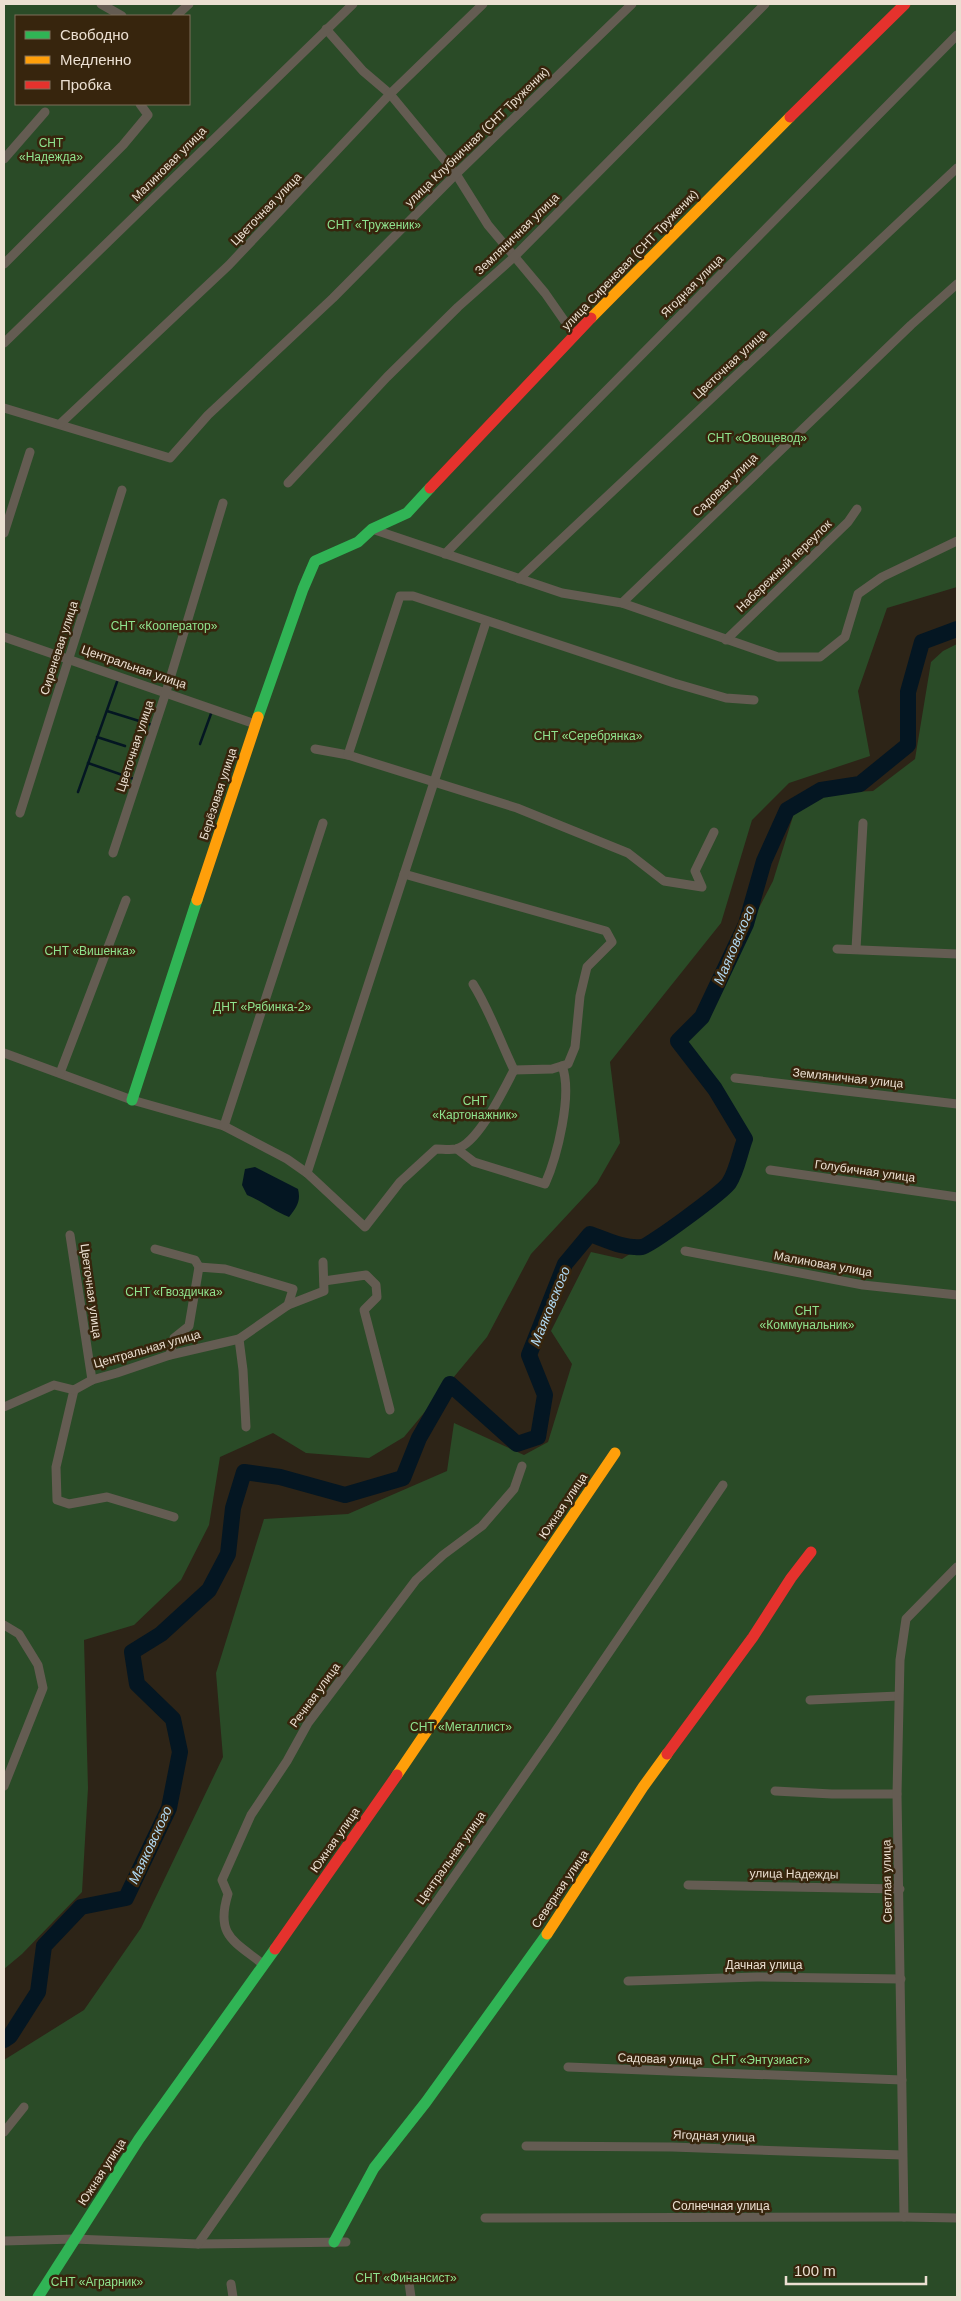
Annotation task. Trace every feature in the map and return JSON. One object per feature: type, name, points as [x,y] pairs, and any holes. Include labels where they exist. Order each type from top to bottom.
[{"type":"street","points":[[101,4],[120,15]]},
{"type":"street","points":[[177,15],[183,4]]},
{"type":"street","points":[[177,15],[189,4]]},
{"type":"street","name":"Малиновая улица","points":[[4,343],[353,4]]},
{"type":"street","name":"Цветочная улица","points":[[60,424],[229,265],[390,94],[483,4]]},
{"type":"street","name":"улица Клубничная (СНТ Труженик)","points":[[60,424],[170,458],[208,415],[333,298],[456,174],[632,4]]},
{"type":"street","name":"Земляничная улица","points":[[288,483],[387,377],[458,307],[513,258],[765,4]]},
{"type":"street","name":"улица Сиреневая (СНТ Труженик)","points":[[372,529],[407,513],[575,336],[779,128],[905,4]]},
{"type":"street","points":[[326,29],[363,72],[390,94],[456,174],[488,225],[513,258],[545,293],[575,336]]},
{"type":"street","name":"Ягодная улица","points":[[445,554],[957,35]]},
{"type":"street","points":[[4,264],[123,145],[148,115],[141,105]]},
{"type":"street","points":[[4,159],[45,112]]},
{"type":"street","name":"Цветочная улица","points":[[520,579],[957,168]]},
{"type":"street","name":"Садовая улица","points":[[622,603],[883,351],[957,284]]},
{"type":"street","points":[[4,408],[60,424]]},
{"type":"street","points":[[4,533],[30,452]]},
{"type":"street","name":"Сиреневая улица","points":[[20,813],[122,490]]},
{"type":"street","name":"Цветочная улица","points":[[113,854],[166,692],[223,503]]},
{"type":"street","name":"Набережный переулок","points":[[726,640],[848,522],[857,509]]},
{"type":"street","points":[[372,529],[562,594],[622,603],[778,657],[820,657],[845,637],[858,594],[882,577],[957,541]]},
{"type":"street","name":"Берёзовая улица","points":[[132,1100],[255,724],[303,589],[315,561],[358,542],[372,529]]},
{"type":"street","points":[[348,755],[400,596],[413,596],[486,622],[674,683],[726,698],[754,700]]},
{"type":"street","points":[[307,1173],[418,826],[486,622]]},
{"type":"street","name":"Центральная улица","points":[[4,637],[255,724]]},
{"type":"street","points":[[315,749],[348,755],[517,808],[628,853],[664,881],[702,887],[695,870],[714,832]]},
{"type":"street","points":[[224,1126],[323,823]]},
{"type":"street","points":[[856,949],[863,823]]},
{"type":"street","points":[[404,874],[606,931],[612,942],[587,968],[580,996],[575,1047],[568,1064],[552,1069],[514,1070]]},
{"type":"street","points":[[60,1073],[126,900]]},
{"type":"street","points":[[837,949],[957,954]]},
{"type":"street","points":[[473,984],[485,1003],[500,1042],[514,1070]]},
{"type":"street","points":[[4,1052],[132,1100],[224,1126],[287,1159],[307,1173],[365,1227],[400,1182],[436,1149],[457,1149],[474,1162],[545,1184],[550,1172],[566,1103],[567,1078],[562,1066]]},
{"type":"street","points":[[457,1149],[472,1137],[494,1110],[514,1070]]},
{"type":"street","name":"Земляничная улица","points":[[735,1078],[957,1104]]},
{"type":"street","name":"Голубичная улица","points":[[770,1170],[957,1197]]},
{"type":"street","name":"Цветочная улица","points":[[70,1235],[92,1380]]},
{"type":"street","points":[[155,1249],[195,1260],[199,1267],[188,1326],[174,1338],[170,1355]]},
{"type":"street","name":"Малиновая улица","points":[[685,1250],[863,1285],[957,1295]]},
{"type":"street","points":[[323,1262],[324,1280],[366,1276],[376,1285],[377,1297],[364,1310],[390,1410]]},
{"type":"street","points":[[199,1267],[225,1269],[292,1289],[288,1306]]},
{"type":"street","name":"Центральная улица","points":[[74,1390],[92,1380],[170,1355],[239,1339],[288,1306],[324,1292],[324,1280]]},
{"type":"street","points":[[239,1339],[243,1370],[246,1427]]},
{"type":"street","points":[[4,1407],[54,1385],[74,1390],[56,1467],[58,1500],[69,1504],[106,1498],[174,1517]]},
{"type":"street","name":"Южная улица","points":[[74,2240],[139,2140],[438,1717],[615,1453]]},
{"type":"street","name":"Речная улица","points":[[264,1965],[233,1941],[224,1929],[223,1912],[228,1894],[222,1880],[251,1815],[287,1761],[308,1723],[416,1580],[443,1555],[482,1526],[514,1489],[522,1466]]},
{"type":"street","name":"Центральная улица","points":[[198,2244],[552,1736],[722,1485]]},
{"type":"street","name":"Северная улица","points":[[334,2242],[374,2168],[426,2102],[560,1915],[643,1787],[753,1637],[791,1578],[811,1552]]},
{"type":"street","name":"Светлая улица","points":[[904,2217],[897,1794],[898,1696],[906,1619],[957,1567]]},
{"type":"street","points":[[4,1625],[19,1634],[38,1665],[43,1688],[4,1786]]},
{"type":"street","points":[[810,1700],[898,1696]]},
{"type":"street","points":[[775,1791],[832,1794],[897,1794]]},
{"type":"street","name":"улица Надежды","points":[[688,1885],[900,1889]]},
{"type":"street","name":"Дачная улица","points":[[628,1981],[757,1977],[901,1979]]},
{"type":"street","name":"Садовая улица","points":[[568,2067],[902,2080]]},
{"type":"street","points":[[4,2132],[24,2107]]},
{"type":"street","name":"Ягодная улица","points":[[526,2146],[672,2147],[902,2155]]},
{"type":"street","name":"Солнечная улица","points":[[485,2218],[957,2218]]},
{"type":"street","points":[[39,2297],[74,2240]]},
{"type":"street","points":[[4,2241],[74,2240],[198,2244],[346,2242]]},
{"type":"street","points":[[408,2276],[411,2297]]},
{"type":"street","points":[[231,2284],[233,2297]]},
{"type":"green space","points":[[4,4],[957,4],[957,587],[887,608],[858,691],[870,756],[789,783],[752,820],[721,923],[610,1062],[620,1143],[597,1183],[531,1254],[487,1337],[404,1437],[369,1458],[306,1453],[273,1433],[220,1457],[209,1525],[181,1580],[134,1625],[84,1640],[88,1788],[82,1892],[22,1954],[4,1969]]},
{"type":"green space","points":[[957,644],[957,2297],[4,2297],[4,2060],[84,2010],[141,1928],[223,1757],[216,1673],[264,1519],[348,1514],[447,1471],[454,1423],[524,1455],[548,1442],[572,1364],[551,1331],[591,1252],[622,1259],[709,1203],[730,1183],[744,1139],[678,1041],[703,1015],[773,881],[794,813],[832,793],[873,791],[915,759],[931,662],[943,651]]},
{"type":"water","points":[[255,1167],[298,1189],[298,1204],[289,1217],[247,1195],[242,1185],[245,1169]]},
{"type":"waterway","name":"Маяковского","points":[[4,2040],[10,2036],[38,1992],[44,1946],[81,1907],[126,1898],[169,1808],[180,1752],[173,1719],[137,1684],[132,1652],[161,1634],[209,1590],[228,1554],[233,1508],[244,1472],[280,1477],[345,1495],[403,1478],[419,1438],[450,1384],[517,1444],[538,1437],[545,1395],[529,1355],[565,1264],[590,1234],[616,1244],[642,1247],[701,1207],[729,1183],[745,1139],[715,1089],[678,1041],[702,1017],[746,924],[764,861],[787,810],[821,790],[860,784],[908,745],[908,692],[922,642],[957,629]]},
{"type":"waterway","points":[[78,792],[118,679]]},
{"type":"waterway","points":[[107,711],[152,725]]},
{"type":"waterway","points":[[200,744],[212,711]]},
{"type":"waterway","points":[[97,737],[125,746]]},
{"type":"waterway","points":[[88,763],[134,779]]},
{"type":"traffic: fast","points":[[258,717],[303,589],[315,561],[358,542],[372,529],[407,513],[430,488]]},
{"type":"traffic: fast","points":[[132,1100],[197,900]]},
{"type":"traffic: fast","points":[[334,2242],[374,2168],[426,2102],[547,1934]]},
{"type":"traffic: fast","points":[[38,2297],[139,2139],[275,1949]]},
{"type":"traffic: slow","points":[[591,318],[790,117]]},
{"type":"traffic: slow","points":[[197,900],[258,717]]},
{"type":"traffic: slow","points":[[397,1775],[615,1453]]},
{"type":"traffic: slow","points":[[547,1934],[643,1787],[667,1754]]},
{"type":"traffic: jam","points":[[790,117],[905,4]]},
{"type":"traffic: jam","points":[[430,488],[591,318]]},
{"type":"traffic: jam","points":[[667,1754],[753,1637],[791,1578],[811,1552]]},
{"type":"traffic: jam","points":[[275,1949],[397,1775]]},
{"type":"park label","name":"СНТ «Надежда»","points":[[51,150]]},
{"type":"park label","name":"СНТ «Труженик»","points":[[374,225]]},
{"type":"park label","name":"СНТ «Овощевод»","points":[[757,438]]},
{"type":"park label","name":"СНТ «Кооператор»","points":[[164,626]]},
{"type":"park label","name":"СНТ «Серебрянка»","points":[[588,736]]},
{"type":"park label","name":"СНТ «Вишенка»","points":[[90,951]]},
{"type":"park label","name":"ДНТ «Рябинка-2»","points":[[262,1007]]},
{"type":"park label","name":"СНТ «Картонажник»","points":[[475,1108]]},
{"type":"park label","name":"СНТ «Гвоздичка»","points":[[174,1292]]},
{"type":"park label","name":"СНТ «Коммунальник»","points":[[807,1318]]},
{"type":"park label","name":"СНТ «Металлист»","points":[[461,1727]]},
{"type":"park label","name":"СНТ «Энтузиаст»","points":[[761,2060]]},
{"type":"park label","name":"СНТ «Финансист»","points":[[406,2278]]},
{"type":"park label","name":"СНТ «Аграрник»","points":[[97,2282]]}]
